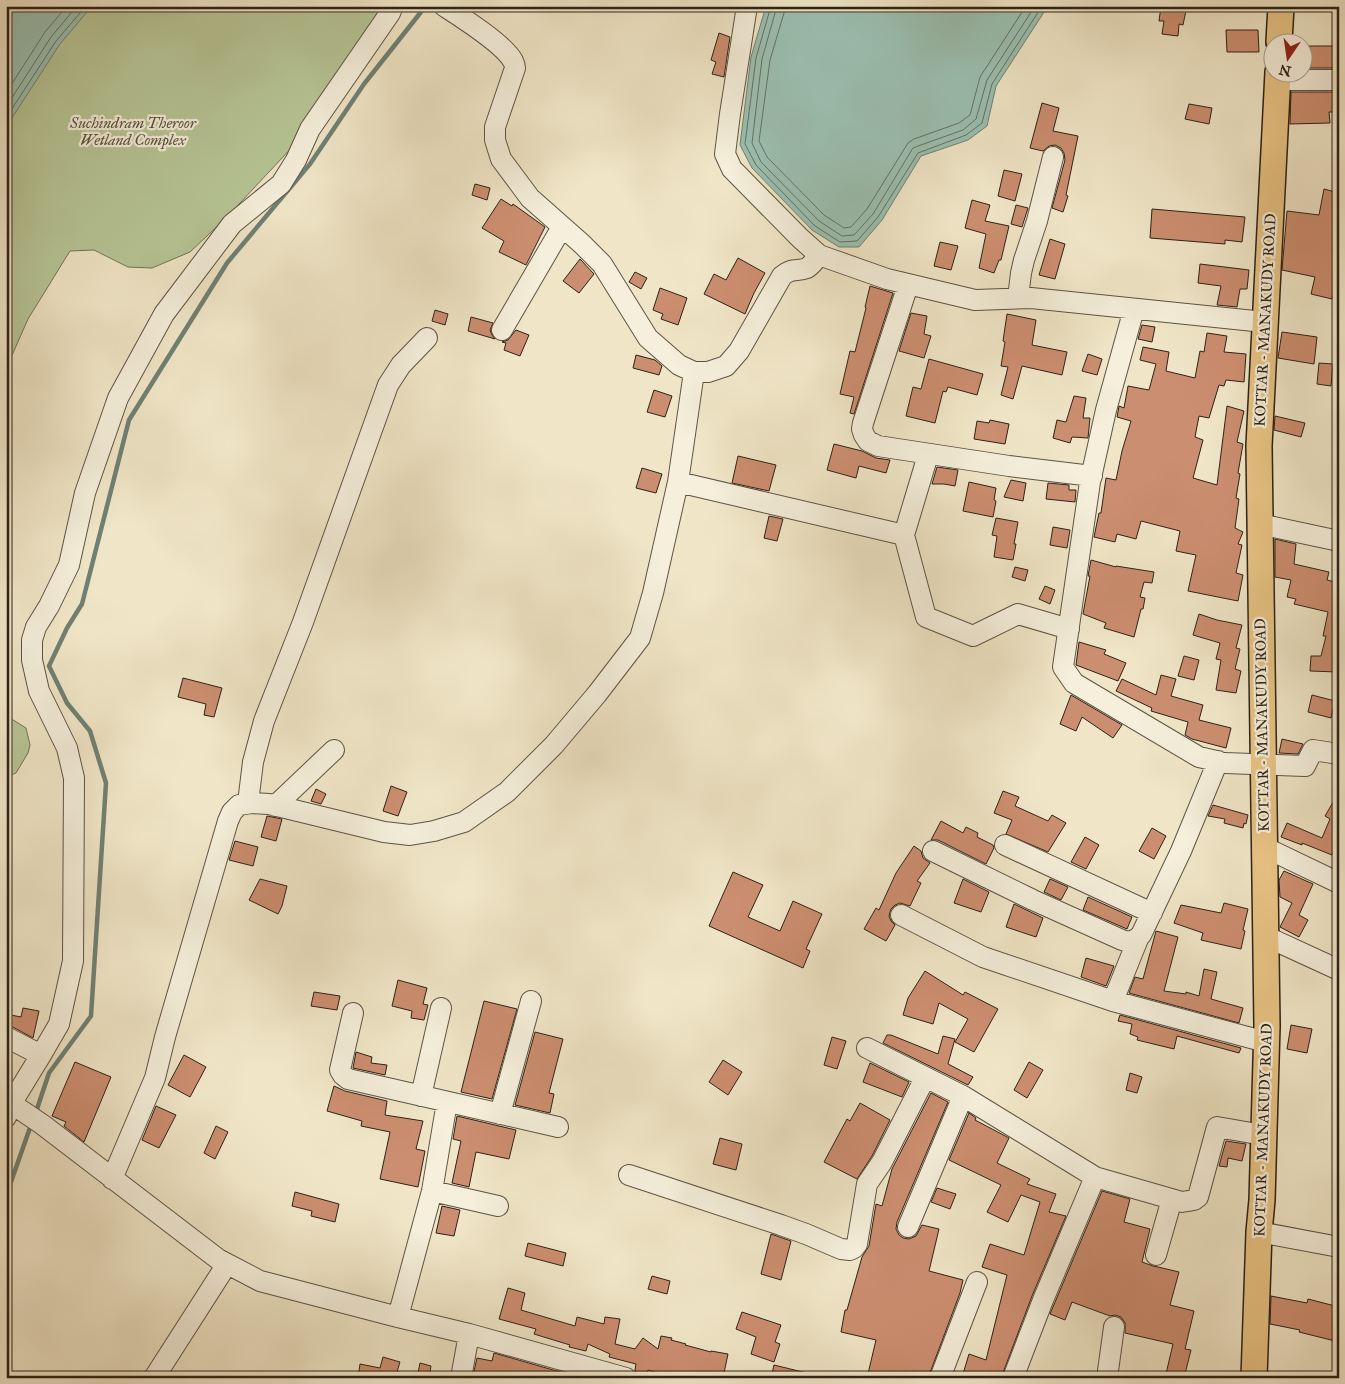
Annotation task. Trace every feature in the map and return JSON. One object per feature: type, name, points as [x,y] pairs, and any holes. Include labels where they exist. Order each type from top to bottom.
[{"type":"main road","points":[[1280,32],[1281,6]]},
{"type":"main road","name":"KOTTAR - MANAKUDY ROAD","points":[[1254,1378],[1262,1200],[1266,1042],[1258,446],[1277,82]]},
{"type":"street","points":[[393,6],[310,129],[296,160],[281,184],[232,224],[164,314],[118,398],[85,494],[69,565],[49,606],[36,627],[32,640],[32,660],[39,690],[67,748],[74,778],[73,961],[59,1024],[41,1055],[14,1111],[43,1125],[218,1259],[260,1281],[469,1334],[626,1378]]},
{"type":"street","points":[[444,6],[504,49],[514,62],[515,68],[495,126],[495,140],[501,160],[530,198],[602,264],[648,338],[679,365],[694,372],[708,372],[726,366],[739,351],[782,276],[792,270],[803,269],[809,266],[819,255]]},
{"type":"street","points":[[746,6],[725,154],[732,169],[819,255],[908,285],[975,300],[1031,298],[1264,322]]},
{"type":"street","points":[[1312,78],[1339,80]]},
{"type":"street","points":[[1018,298],[1024,260],[1037,221],[1053,157]]},
{"type":"street","points":[[502,330],[562,227]]},
{"type":"street","points":[[908,285],[863,423],[863,432],[868,441],[878,446],[928,454],[1092,476]]},
{"type":"street","points":[[1134,309],[1106,410],[1092,476],[1063,667],[1074,682],[1199,757],[1225,763],[1305,766],[1313,750],[1339,754]]},
{"type":"street","points":[[248,803],[253,762],[264,721],[303,622],[388,385],[401,365],[427,338]]},
{"type":"street","points":[[112,1179],[155,1078],[165,1037],[232,812],[239,805],[248,803],[275,806],[384,832],[410,835],[434,831],[464,822],[507,792],[554,745],[597,694],[640,638],[653,592],[678,482],[694,372]]},
{"type":"street","points":[[928,454],[904,535],[926,617],[973,636],[1018,614],[1069,629]]},
{"type":"street","points":[[678,482],[904,535]]},
{"type":"street","points":[[1259,524],[1339,541]]},
{"type":"street","points":[[275,806],[334,750]]},
{"type":"street","points":[[1113,1001],[1138,939],[1181,851],[1218,761]]},
{"type":"street","points":[[1005,845],[1152,913]]},
{"type":"street","points":[[1264,847],[1339,883]]},
{"type":"street","points":[[933,851],[1033,900],[1122,940],[1129,942],[1138,939]]},
{"type":"street","points":[[901,914],[983,957],[1113,1001],[1266,1042]]},
{"type":"street","points":[[1265,936],[1339,970]]},
{"type":"street","points":[[500,1114],[531,1001]]},
{"type":"street","points":[[421,1096],[441,1008]]},
{"type":"street","points":[[353,1013],[340,1070],[348,1079],[558,1127]]},
{"type":"street","points":[[6,1037],[41,1055]]},
{"type":"street","points":[[867,1048],[963,1096],[1095,1177],[1182,1202],[1194,1200],[1198,1197],[1217,1127],[1263,1135]]},
{"type":"street","points":[[629,1175],[782,1225],[850,1250],[857,1244],[867,1184],[882,1162],[925,1078]]},
{"type":"street","points":[[908,1227],[963,1096]]},
{"type":"street","points":[[398,1317],[432,1191],[447,1102]]},
{"type":"street","points":[[1013,1378],[1043,1300],[1095,1177]]},
{"type":"street","points":[[432,1191],[498,1206]]},
{"type":"street","points":[[1156,1255],[1172,1199]]},
{"type":"street","points":[[1260,1232],[1339,1247]]},
{"type":"street","points":[[154,1378],[226,1264]]},
{"type":"street","points":[[940,1378],[977,1282]]},
{"type":"street","points":[[1107,1378],[1114,1327]]},
{"type":"street","points":[[460,1378],[469,1334]]},
{"type":"green space","name":"Suchindram Theroor Wetland Complex","points":[[6,6],[384,6],[311,127],[225,219],[190,252],[152,268],[128,267],[94,250],[70,251],[28,319],[6,369]]},
{"type":"green space","points":[[10,718],[26,728],[30,745],[28,753],[16,773],[6,777],[6,719]]},
{"type":"water","points":[[6,6],[92,6],[60,44],[6,127]]},
{"type":"water","points":[[766,6],[1048,6],[996,86],[987,126],[968,140],[921,156],[882,220],[859,247],[839,247],[812,230],[752,168],[740,145],[751,57]]},
{"type":"building","points":[[1161,6],[1187,6],[1183,25],[1179,24],[1178,36],[1162,34],[1164,21],[1159,21]]},
{"type":"building","points":[[1226,30],[1258,30],[1259,52],[1227,52]]},
{"type":"building","points":[[719,33],[730,37],[724,77],[712,74],[716,62],[711,60]]},
{"type":"building","points":[[1312,46],[1339,46],[1339,68],[1312,68]]},
{"type":"building","points":[[1291,92],[1339,92],[1339,112],[1329,112],[1330,123],[1290,124]]},
{"type":"building","points":[[1042,103],[1059,108],[1053,131],[1078,136],[1066,195],[1068,196],[1063,212],[1052,208],[1065,160],[1064,153],[1061,148],[1055,145],[1049,146],[1043,151],[1030,148]]},
{"type":"building","points":[[1189,104],[1212,108],[1209,124],[1185,119]]},
{"type":"building","points":[[1004,170],[1022,174],[1015,201],[998,196]]},
{"type":"building","points":[[475,184],[490,188],[487,200],[472,195]]},
{"type":"building","points":[[1324,189],[1339,193],[1339,274],[1332,299],[1311,294],[1315,277],[1282,270],[1287,211],[1319,215]]},
{"type":"building","points":[[501,199],[512,206],[513,204],[545,227],[526,265],[499,252],[504,241],[482,228]]},
{"type":"building","points":[[972,200],[990,205],[985,221],[1009,226],[1001,260],[999,260],[994,273],[979,268],[986,234],[965,228]]},
{"type":"building","points":[[1016,205],[1028,208],[1022,227],[1011,224]]},
{"type":"building","points":[[1152,209],[1245,217],[1242,242],[1225,240],[1225,244],[1150,238]]},
{"type":"building","points":[[1050,239],[1065,244],[1055,279],[1039,275]]},
{"type":"building","points":[[940,242],[958,246],[951,270],[934,266]]},
{"type":"building","points":[[738,258],[765,273],[745,314],[704,294],[714,274],[726,280]]},
{"type":"building","points":[[580,259],[594,274],[579,293],[563,281]]},
{"type":"building","points":[[1200,264],[1249,270],[1247,289],[1240,289],[1237,307],[1217,305],[1221,286],[1198,283]]},
{"type":"building","points":[[635,272],[647,278],[641,289],[629,282]]},
{"type":"building","points":[[870,286],[893,293],[854,414],[850,413],[854,397],[840,394],[850,351],[855,352]]},
{"type":"building","points":[[660,288],[687,298],[678,325],[661,319],[663,314],[653,310]]},
{"type":"building","points":[[435,310],[448,314],[445,325],[432,321]]},
{"type":"building","points":[[911,313],[927,316],[924,334],[931,336],[924,358],[899,351]]},
{"type":"building","points":[[1007,314],[1036,320],[1032,345],[1067,352],[1062,375],[1022,366],[1013,399],[1001,395],[1008,367],[1001,366]]},
{"type":"building","points":[[471,317],[493,323],[490,330],[495,339],[468,331]]},
{"type":"building","points":[[1142,325],[1155,327],[1152,342],[1138,339]]},
{"type":"building","points":[[516,330],[529,335],[520,356],[504,350],[506,343],[502,342],[508,340]]},
{"type":"building","points":[[1282,332],[1317,337],[1314,364],[1278,358]]},
{"type":"building","points":[[1207,333],[1227,336],[1224,352],[1246,354],[1244,382],[1226,380],[1224,386],[1219,385],[1209,418],[1199,416],[1195,437],[1203,440],[1193,478],[1217,485],[1227,406],[1244,411],[1237,442],[1243,444],[1238,473],[1240,474],[1236,498],[1239,499],[1235,528],[1243,532],[1238,544],[1242,545],[1236,573],[1243,575],[1238,601],[1188,591],[1196,555],[1176,551],[1180,531],[1141,521],[1136,539],[1117,534],[1115,542],[1094,537],[1099,513],[1101,513],[1106,478],[1116,480],[1131,421],[1117,417],[1119,406],[1124,408],[1128,386],[1149,390],[1156,364],[1140,360],[1143,347],[1169,352],[1166,371],[1195,378],[1200,351],[1204,352]]},
{"type":"building","points":[[1088,354],[1102,359],[1097,375],[1082,371]]},
{"type":"building","points":[[636,355],[655,360],[662,366],[659,375],[633,368]]},
{"type":"building","points":[[929,359],[983,374],[977,395],[948,387],[946,392],[943,391],[935,423],[906,416],[913,387],[921,389]]},
{"type":"building","points":[[1319,363],[1333,364],[1331,386],[1317,384]]},
{"type":"building","points":[[654,390],[672,396],[665,417],[647,412]]},
{"type":"building","points":[[1074,396],[1086,398],[1083,418],[1090,418],[1088,438],[1072,437],[1070,443],[1053,438],[1057,420],[1066,422]]},
{"type":"building","points":[[1275,416],[1305,423],[1301,437],[1274,430]]},
{"type":"building","points":[[990,420],[1009,424],[1005,444],[974,439],[977,421],[989,423]]},
{"type":"building","points":[[834,444],[862,451],[876,458],[890,460],[886,473],[859,466],[856,478],[827,470]]},
{"type":"building","points":[[738,456],[776,465],[769,491],[732,483]]},
{"type":"building","points":[[937,467],[958,470],[955,486],[932,484]]},
{"type":"building","points":[[642,468],[662,474],[656,493],[636,488]]},
{"type":"building","points":[[1011,480],[1026,483],[1023,501],[1004,497]]},
{"type":"building","points":[[969,482],[996,488],[993,517],[963,511]]},
{"type":"building","points":[[1048,483],[1069,485],[1069,490],[1076,490],[1075,502],[1046,499]]},
{"type":"building","points":[[769,516],[783,519],[777,541],[764,538]]},
{"type":"building","points":[[996,518],[1018,522],[1013,560],[994,557],[997,536],[992,535]]},
{"type":"building","points":[[1053,527],[1070,530],[1067,548],[1050,545]]},
{"type":"building","points":[[1275,539],[1296,544],[1294,564],[1329,572],[1327,580],[1339,583],[1338,672],[1310,671],[1311,656],[1321,656],[1326,636],[1323,636],[1328,612],[1294,604],[1296,599],[1287,597],[1291,580],[1275,577]]},
{"type":"building","points":[[1091,560],[1116,567],[1154,572],[1152,583],[1144,582],[1140,597],[1145,598],[1143,609],[1141,609],[1134,637],[1104,628],[1106,623],[1083,614]]},
{"type":"building","points":[[1015,567],[1028,570],[1025,581],[1012,577]]},
{"type":"building","points":[[1045,586],[1055,590],[1050,604],[1039,599]]},
{"type":"building","points":[[1199,614],[1242,625],[1236,648],[1240,649],[1235,669],[1241,671],[1236,693],[1216,690],[1221,660],[1216,659],[1220,643],[1193,635]]},
{"type":"building","points":[[1079,642],[1106,650],[1104,654],[1126,663],[1118,681],[1076,665]]},
{"type":"building","points":[[1184,656],[1199,660],[1194,680],[1178,676]]},
{"type":"building","points":[[1161,675],[1176,679],[1171,696],[1203,705],[1199,720],[1231,728],[1226,748],[1192,739],[1185,735],[1188,722],[1151,711],[1152,708],[1116,691],[1122,679],[1156,695]]},
{"type":"building","points":[[183,678],[222,688],[214,717],[204,715],[206,704],[178,697]]},
{"type":"building","points":[[1071,695],[1122,725],[1113,738],[1082,717],[1076,731],[1060,724]]},
{"type":"building","points":[[1312,695],[1335,701],[1331,718],[1308,712]]},
{"type":"building","points":[[1282,739],[1303,744],[1298,754],[1279,753]]},
{"type":"building","points":[[391,786],[407,792],[398,816],[383,811]]},
{"type":"building","points":[[316,789],[326,794],[321,804],[311,801]]},
{"type":"building","points":[[1003,791],[1019,797],[1015,806],[1048,821],[1052,815],[1066,823],[1048,852],[1006,834],[1012,820],[994,813]]},
{"type":"building","points":[[1339,792],[1339,840],[1332,855],[1281,837],[1287,823],[1322,838],[1330,819],[1325,816]]},
{"type":"building","points":[[1213,805],[1248,815],[1246,824],[1244,823],[1243,828],[1224,823],[1225,819],[1208,816]]},
{"type":"building","points":[[267,816],[282,819],[276,841],[261,837]]},
{"type":"building","points":[[941,821],[963,833],[966,827],[978,833],[977,837],[993,845],[994,848],[986,864],[938,840],[931,840]]},
{"type":"building","points":[[1152,828],[1166,836],[1154,859],[1139,851]]},
{"type":"building","points":[[1085,837],[1099,845],[1086,869],[1071,862]]},
{"type":"building","points":[[235,841],[258,847],[253,866],[229,860]]},
{"type":"building","points":[[914,846],[921,851],[923,858],[930,863],[917,881],[921,883],[910,906],[900,903],[891,909],[889,916],[895,925],[886,941],[864,929],[876,908],[879,910],[896,873]]},
{"type":"building","points":[[1284,871],[1313,884],[1299,915],[1308,920],[1299,937],[1280,927],[1292,903],[1280,897],[1279,880]]},
{"type":"building","points":[[733,872],[763,885],[748,917],[780,931],[793,901],[822,914],[806,949],[810,951],[803,968],[709,926]]},
{"type":"building","points":[[260,879],[287,886],[278,914],[249,900]]},
{"type":"building","points":[[963,879],[989,892],[981,912],[954,903]]},
{"type":"building","points":[[1050,879],[1068,887],[1061,900],[1044,892]]},
{"type":"building","points":[[1088,897],[1132,917],[1127,929],[1083,910]]},
{"type":"building","points":[[1224,903],[1248,909],[1241,949],[1201,940],[1203,933],[1174,923],[1181,905],[1221,913]]},
{"type":"building","points":[[1014,904],[1043,918],[1036,937],[1006,927]]},
{"type":"building","points":[[1156,931],[1178,937],[1164,991],[1186,994],[1186,992],[1199,996],[1204,969],[1217,972],[1211,999],[1243,1008],[1239,1023],[1129,993],[1135,977],[1143,979]]},
{"type":"building","points":[[1086,958],[1114,966],[1106,986],[1081,977]]},
{"type":"building","points":[[925,971],[963,995],[965,992],[998,1009],[974,1052],[955,1042],[968,1019],[939,1003],[933,1024],[903,1015],[908,998]]},
{"type":"building","points":[[398,980],[427,988],[423,1004],[428,1005],[424,1020],[411,1018],[412,1011],[392,1006]]},
{"type":"building","points":[[314,992],[340,996],[337,1010],[311,1006]]},
{"type":"building","points":[[484,1001],[517,1009],[492,1099],[461,1092]]},
{"type":"building","points":[[23,1008],[39,1011],[33,1038],[6,1025],[6,1014],[21,1017]]},
{"type":"building","points":[[1120,1015],[1241,1048],[1239,1053],[1177,1036],[1174,1049],[1137,1040],[1138,1037],[1130,1034],[1132,1024],[1118,1021]]},
{"type":"building","points":[[1291,1025],[1312,1029],[1307,1053],[1287,1049]]},
{"type":"building","points":[[535,1032],[563,1039],[549,1093],[554,1094],[550,1113],[515,1105]]},
{"type":"building","points":[[887,1035],[938,1054],[943,1036],[955,1039],[948,1064],[973,1077],[968,1085],[883,1043]]},
{"type":"building","points":[[832,1037],[846,1041],[837,1069],[824,1065]]},
{"type":"building","points":[[356,1052],[372,1057],[371,1063],[387,1065],[385,1075],[353,1068]]},
{"type":"building","points":[[184,1055],[206,1067],[190,1097],[168,1085]]},
{"type":"building","points":[[723,1060],[742,1072],[728,1095],[709,1082]]},
{"type":"building","points":[[75,1062],[111,1077],[84,1142],[64,1126],[66,1122],[52,1116]]},
{"type":"building","points":[[1029,1062],[1043,1070],[1027,1098],[1014,1090]]},
{"type":"building","points":[[870,1063],[909,1082],[902,1097],[863,1082]]},
{"type":"building","points":[[1130,1073],[1142,1077],[1137,1093],[1126,1090]]},
{"type":"building","points":[[334,1086],[345,1091],[387,1101],[385,1115],[423,1121],[416,1149],[425,1151],[418,1187],[380,1179],[390,1132],[361,1126],[362,1121],[327,1111]]},
{"type":"building","points":[[931,1093],[948,1102],[897,1222],[896,1229],[899,1235],[909,1239],[916,1236],[922,1225],[939,1229],[929,1271],[963,1280],[960,1293],[928,1378],[902,1378],[884,1373],[882,1378],[867,1378],[876,1340],[841,1332],[845,1310],[847,1310],[862,1257],[869,1246],[876,1204],[882,1206],[892,1169]]},
{"type":"building","points":[[860,1103],[890,1120],[872,1156],[857,1179],[824,1162],[847,1119],[850,1121]]},
{"type":"building","points":[[156,1106],[176,1115],[159,1148],[142,1140]]},
{"type":"building","points":[[969,1113],[976,1118],[975,1120],[1009,1138],[997,1163],[1030,1179],[1027,1184],[1056,1194],[1049,1212],[1066,1216],[1032,1296],[1001,1378],[953,1378],[955,1372],[963,1374],[969,1354],[986,1360],[1007,1275],[982,1267],[990,1244],[1024,1255],[1040,1202],[1021,1195],[1008,1222],[987,1212],[1001,1185],[949,1160]]},
{"type":"building","points":[[457,1116],[516,1130],[509,1159],[476,1152],[469,1187],[452,1183],[461,1141],[453,1139]]},
{"type":"building","points":[[216,1126],[228,1132],[215,1159],[204,1153]]},
{"type":"building","points":[[720,1138],[742,1144],[736,1170],[713,1164]]},
{"type":"building","points":[[1226,1141],[1246,1144],[1242,1161],[1228,1158],[1227,1167],[1219,1166]]},
{"type":"building","points":[[937,1188],[956,1194],[950,1209],[931,1202]]},
{"type":"building","points":[[1102,1191],[1130,1199],[1124,1222],[1150,1229],[1142,1262],[1179,1272],[1170,1305],[1194,1311],[1185,1349],[1191,1350],[1184,1378],[1165,1378],[1173,1344],[1125,1333],[1125,1323],[1121,1317],[1110,1316],[1072,1302],[1065,1320],[1050,1314]]},
{"type":"building","points":[[295,1192],[339,1204],[335,1222],[311,1216],[312,1211],[292,1206]]},
{"type":"building","points":[[442,1206],[460,1210],[454,1236],[436,1233]]},
{"type":"building","points":[[771,1234],[791,1241],[781,1280],[761,1274]]},
{"type":"building","points":[[528,1243],[566,1253],[563,1266],[525,1256]]},
{"type":"building","points":[[652,1276],[670,1281],[667,1294],[648,1289]]},
{"type":"building","points":[[508,1288],[525,1293],[521,1310],[575,1326],[577,1317],[604,1324],[605,1317],[620,1319],[615,1344],[635,1349],[643,1338],[658,1349],[661,1336],[711,1352],[728,1354],[723,1378],[676,1378],[648,1370],[645,1377],[637,1374],[635,1370],[636,1364],[609,1357],[610,1354],[588,1344],[586,1351],[534,1334],[536,1329],[499,1319]]},
{"type":"building","points":[[1271,1296],[1307,1303],[1308,1299],[1339,1307],[1339,1342],[1299,1332],[1300,1330],[1270,1324]]},
{"type":"building","points":[[742,1312],[781,1325],[775,1342],[780,1344],[774,1362],[751,1354],[756,1337],[736,1329]]},
{"type":"building","points":[[494,1353],[581,1378],[525,1378],[509,1372],[508,1378],[473,1376],[477,1358],[492,1361]]},
{"type":"building","points":[[383,1357],[400,1362],[397,1372],[400,1372],[400,1378],[358,1378],[360,1364],[380,1368]]},
{"type":"building","points":[[420,1363],[431,1366],[429,1378],[417,1378]]},
{"type":"building","points":[[774,1365],[811,1374],[810,1378],[771,1378]]},
{"type":"waterway","points":[[36,1112],[49,1073],[91,1016],[106,783],[90,731],[67,703],[49,666],[67,628],[82,604],[129,420],[227,263],[310,164],[364,84],[421,12],[423,6]]},
{"type":"waterway","points":[[6,1196],[31,1125]]}]
